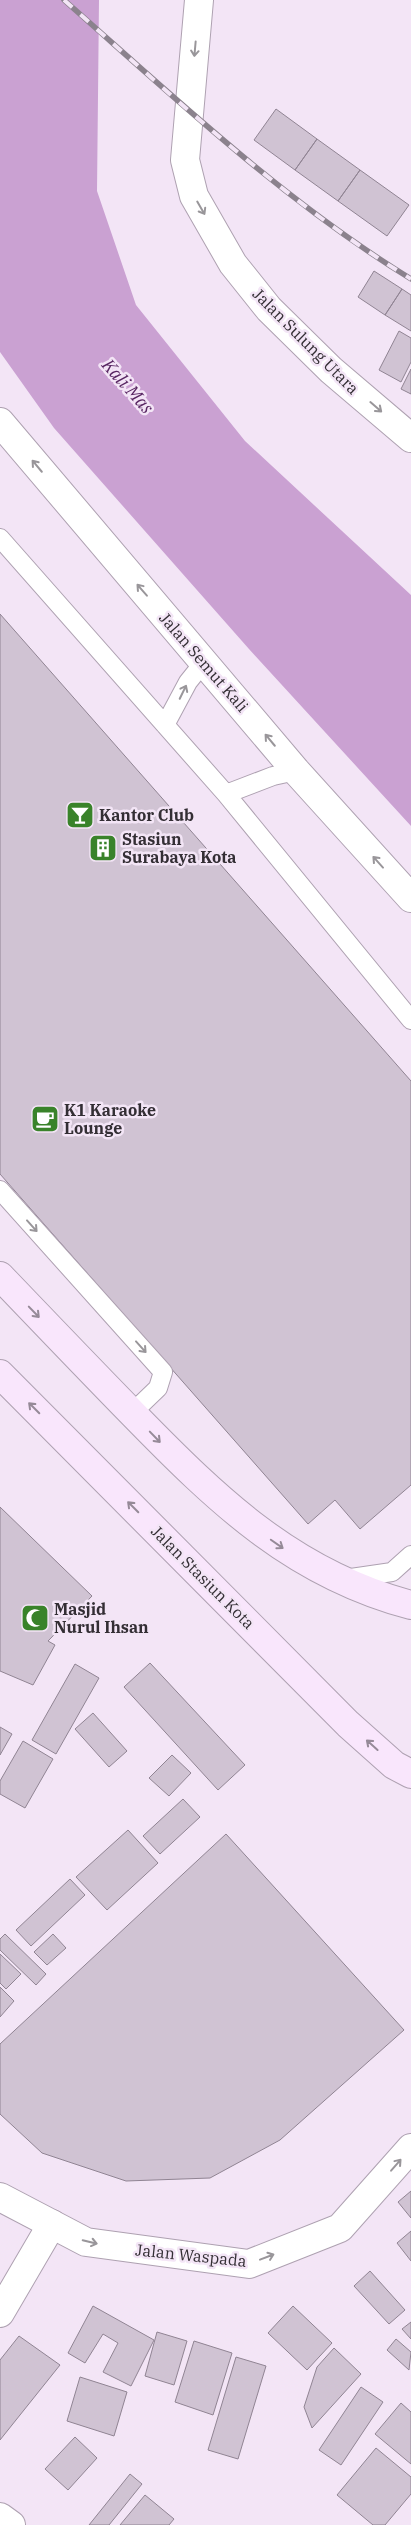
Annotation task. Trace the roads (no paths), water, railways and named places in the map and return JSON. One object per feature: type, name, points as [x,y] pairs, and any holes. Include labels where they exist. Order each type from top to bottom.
[{"type":"main road","points":[[0,1276],[196,1479],[276,1545],[338,1580],[411,1605]]},
{"type":"main road","name":"Jalan Stasiun Kota","points":[[0,1374],[348,1724],[394,1765],[411,1774]]},
{"type":"street","name":"Jalan Sulung Utara","points":[[199,0],[185,160],[194,196],[232,264],[269,309],[332,370],[411,438]]},
{"type":"street","name":"Jalan Semut Kali","points":[[0,422],[296,771],[411,898]]},
{"type":"street","name":"Jalan Waspada","points":[[0,2197],[86,2242],[249,2264],[340,2228],[411,2148]]},
{"type":"street","points":[[0,2313],[52,2224]]},
{"type":"street","points":[[0,2517],[11,2525]]},
{"type":"lane","points":[[0,538],[226,794],[411,1020]]},
{"type":"lane","points":[[165,725],[188,682],[204,662]]},
{"type":"lane","points":[[226,794],[265,778],[296,771]]},
{"type":"lane","points":[[0,1190],[163,1372],[158,1388],[132,1413]]},
{"type":"lane","points":[[338,1580],[392,1572],[411,1555]]},
{"type":"water","name":"Kali Mas","points":[[0,0],[99,0],[97,191],[136,305],[245,441],[411,595],[411,826],[249,649],[54,428],[0,352]]},
{"type":"railway","points":[[64,0],[189,111],[275,182],[364,249],[411,279]]},
{"type":"place","name":"Kantor Club","points":[[80,815]]},
{"type":"place","name":"Stasiun Surabaya Kota","points":[[103,848]]},
{"type":"place","name":"K1 Karaoke Lounge","points":[[45,1119]]},
{"type":"place","name":"Masjid Nurul Ihsan","points":[[35,1618]]}]
